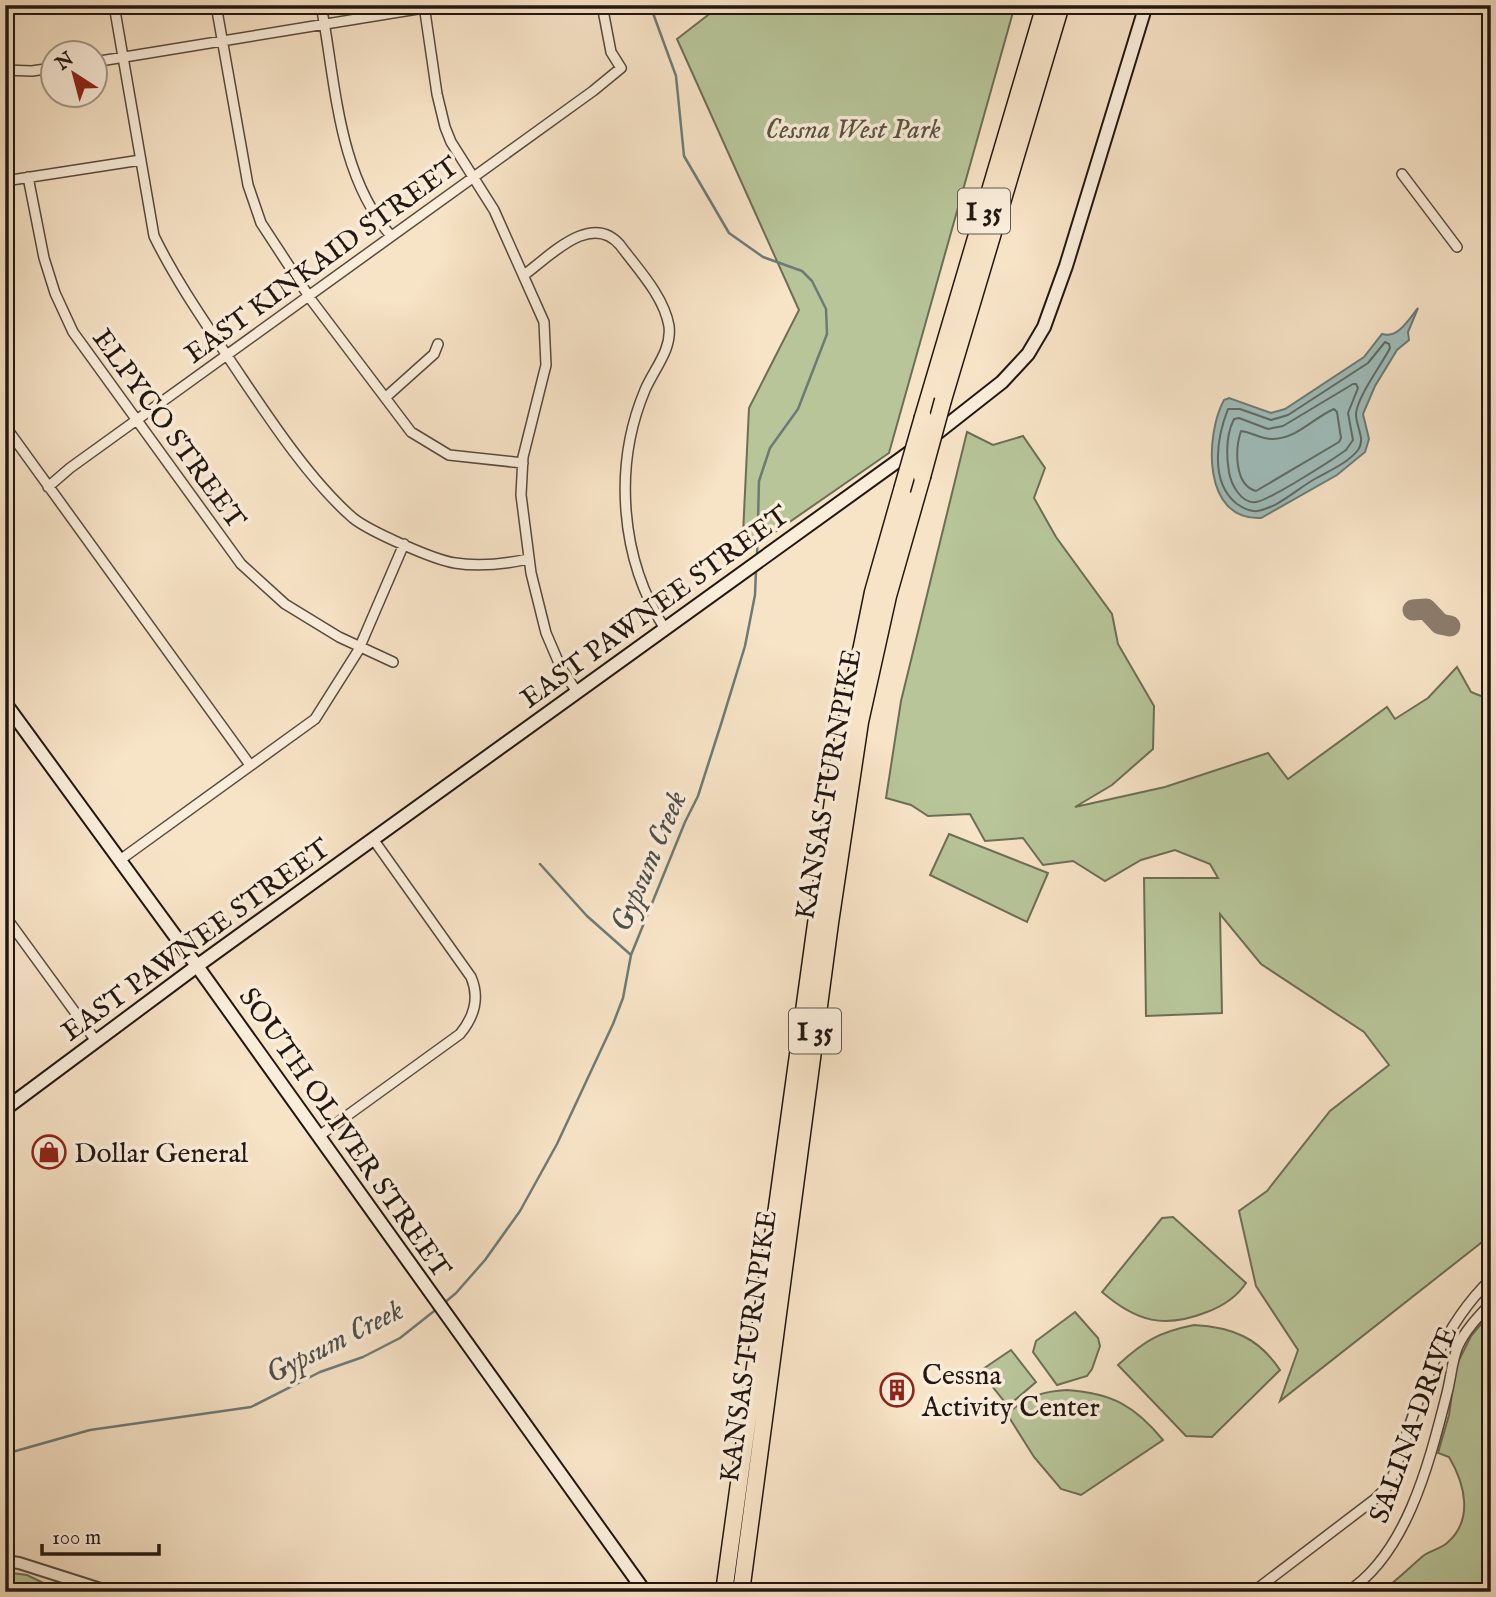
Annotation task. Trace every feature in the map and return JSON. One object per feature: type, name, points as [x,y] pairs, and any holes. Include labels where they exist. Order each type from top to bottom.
[{"type":"highway","name":"KANSAS TURNPIKE","points":[[724,1592],[838,764],[873,592],[1045,5]]},
{"type":"highway","name":"KANSAS TURNPIKE","points":[[740,1592],[830,923],[860,722],[888,596],[943,400],[1061,5]]},
{"type":"main road","name":"EAST PAWNEE STREET","points":[[5,1109],[197,966],[989,394],[1019,365],[1044,327],[1066,266],[1146,5]]},
{"type":"main road","name":"SOUTH OLIVER STREET","points":[[5,703],[197,966],[645,1592]]},
{"type":"street","points":[[114,5],[154,236],[170,270],[264,411],[321,484],[354,519],[384,536],[452,563],[487,565],[528,559]]},
{"type":"street","points":[[216,5],[248,185],[261,223],[308,295],[411,432],[449,455],[523,463]]},
{"type":"street","points":[[321,5],[336,102],[350,163],[391,236]]},
{"type":"street","points":[[108,60],[442,5]]},
{"type":"street","name":"EAST KINKAID STREET","points":[[48,486],[621,68],[611,51],[602,5]]},
{"type":"street","points":[[425,7],[437,94],[445,127],[472,178],[494,210],[544,322],[546,365],[523,463],[521,495],[528,559],[546,633],[561,668],[577,692]]},
{"type":"street","points":[[5,70],[38,70]]},
{"type":"street","points":[[5,181],[141,160]]},
{"type":"street","points":[[1402,174],[1457,247]]},
{"type":"street","name":"ELPYCO STREET","points":[[29,177],[44,258],[55,293],[73,332],[241,564],[285,604],[339,637],[393,662]]},
{"type":"street","points":[[524,275],[575,238],[587,232],[600,232],[612,236],[620,245],[661,302],[667,316],[668,345],[646,387],[635,417],[625,463],[626,502],[637,572],[651,608],[665,629]]},
{"type":"street","points":[[386,397],[434,354],[438,344]]},
{"type":"street","points":[[5,426],[250,765]]},
{"type":"street","points":[[120,860],[315,719],[333,694],[360,646],[404,544]]},
{"type":"street","points":[[319,1136],[460,1034],[470,1022],[476,1002],[471,977],[373,839]]},
{"type":"street","points":[[5,916],[96,1041]]},
{"type":"street","name":"SALINA DRIVE","points":[[1253,1592],[1360,1512],[1388,1486],[1436,1355],[1459,1313],[1491,1279]]},
{"type":"street","name":"SALINA DRIVE","points":[[1347,1592],[1380,1563],[1401,1530],[1425,1469],[1458,1346],[1471,1324],[1491,1303]]},
{"type":"street","points":[[5,1562],[19,1563],[110,1592]]},
{"type":"green space","name":"Cessna West Park","points":[[721,5],[1015,5],[889,453],[742,555],[749,408],[799,310],[677,39]]},
{"type":"green space","points":[[967,432],[993,445],[1023,436],[1045,468],[1034,498],[1056,537],[1112,614],[1118,644],[1154,706],[1153,749],[1112,785],[1075,807],[1165,787],[1268,753],[1288,779],[1387,707],[1395,719],[1428,698],[1457,667],[1471,692],[1491,700],[1491,1235],[1280,1401],[1298,1350],[1256,1286],[1239,1211],[1267,1191],[1330,1111],[1389,1065],[1364,1032],[1261,964],[1220,914],[1222,1013],[1146,1016],[1144,878],[1218,878],[1210,864],[1175,850],[1141,860],[1105,881],[1073,861],[1043,865],[1023,838],[985,841],[970,814],[928,816],[911,805],[886,798],[901,701]]},
{"type":"green space","points":[[949,834],[1048,873],[1027,922],[930,875]]},
{"type":"green space","points":[[1173,1217],[1246,1283],[1229,1301],[1207,1312],[1177,1320],[1151,1320],[1127,1310],[1102,1292],[1162,1218]]},
{"type":"green space","points":[[1075,1312],[1098,1338],[1100,1346],[1087,1376],[1057,1385],[1033,1352],[1036,1341]]},
{"type":"green space","points":[[1491,1312],[1491,1592],[1381,1592],[1423,1556],[1447,1543],[1461,1524],[1464,1513],[1463,1490],[1449,1457],[1438,1453],[1449,1415],[1456,1366],[1471,1336]]},
{"type":"green space","points":[[1194,1325],[1221,1328],[1243,1336],[1263,1350],[1280,1370],[1212,1437],[1186,1436],[1118,1365],[1153,1339]]},
{"type":"green space","points":[[1011,1350],[1036,1382],[1008,1406],[980,1371]]},
{"type":"green space","points":[[1067,1390],[1097,1394],[1121,1403],[1143,1418],[1163,1440],[1081,1495],[1061,1489],[1034,1457],[1007,1414],[1035,1396]]},
{"type":"green space","points":[[5,1572],[27,1575],[62,1592],[5,1592]]},
{"type":"water","points":[[1418,308],[1408,332],[1409,340],[1397,350],[1375,386],[1363,414],[1369,439],[1365,452],[1337,475],[1261,518],[1242,515],[1228,506],[1218,491],[1212,454],[1213,434],[1224,400],[1229,398],[1271,413],[1285,409],[1364,357],[1382,334],[1398,331]]},
{"type":"waterway","name":"Gypsum Creek","points":[[650,5],[676,76],[684,156],[729,233],[763,257],[802,271],[812,281],[826,309],[827,334],[798,409],[770,448],[759,481],[757,557]]},
{"type":"waterway","name":"Gypsum Creek","points":[[443,1304],[485,1260],[520,1211],[557,1144],[613,1024],[623,998],[631,955],[698,796],[722,721],[745,646],[755,595],[756,570]]},
{"type":"waterway","points":[[540,864],[587,916],[631,955]]},
{"type":"waterway","name":"Gypsum Creek","points":[[5,1454],[90,1430],[251,1407],[320,1372],[363,1357],[400,1338],[438,1308]]},
{"type":"taxiway","points":[[1413,610],[1426,609],[1440,624],[1450,626]]},
{"type":"place","name":"Dollar General","points":[[49,1152]]},
{"type":"place","name":"Cessna Activity Center","points":[[897,1390]]}]
